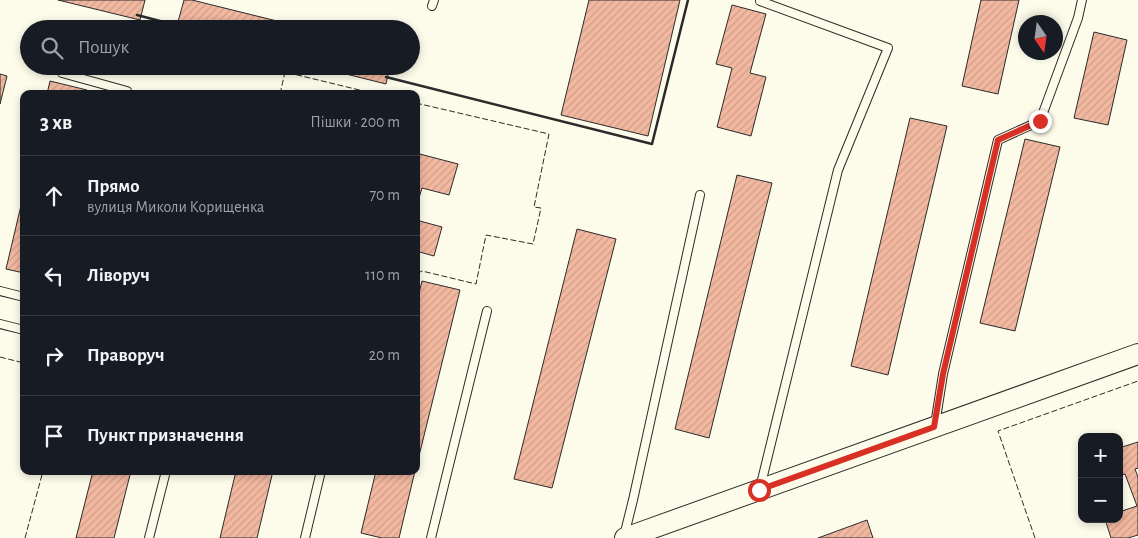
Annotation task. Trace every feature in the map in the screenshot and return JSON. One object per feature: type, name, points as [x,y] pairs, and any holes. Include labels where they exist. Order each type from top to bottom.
[{"type":"street","points":[[624,538],[1138,354]]},
{"type":"lane","points":[[759,490],[838,170],[888,48],[760,0]]},
{"type":"lane","points":[[934,427],[943,374],[998,140],[1040,121],[1078,18],[1082,0]]},
{"type":"lane","points":[[69,75],[123,90]]},
{"type":"lane","points":[[624,538],[700,195]]},
{"type":"lane","points":[[0,291],[20,296]]},
{"type":"lane","points":[[431,538],[487,311]]},
{"type":"lane","points":[[0,324],[20,329]]},
{"type":"lane","points":[[148,538],[165,475]]},
{"type":"lane","points":[[305,538],[320,475]]},
{"type":"building","points":[[58,0],[145,0],[140,20]]},
{"type":"building","points":[[184,0],[192,0],[273,20],[178,20]]},
{"type":"building","points":[[589,0],[680,0],[648,136],[561,115]]},
{"type":"building","points":[[981,0],[1019,0],[998,94],[962,86]]},
{"type":"building","points":[[732,5],[766,14],[750,73],[766,77],[751,136],[717,127],[732,68],[716,64]]},
{"type":"building","points":[[1094,32],[1127,40],[1108,125],[1074,118]]},
{"type":"building","points":[[0,74],[7,76],[0,104]]},
{"type":"building","points":[[350,75],[388,75],[386,84]]},
{"type":"building","points":[[50,81],[87,90],[48,90]]},
{"type":"building","points":[[910,118],[947,126],[888,375],[851,366]]},
{"type":"building","points":[[1025,139],[1060,147],[1015,331],[980,323]]},
{"type":"building","points":[[420,154],[458,164],[449,195],[422,188],[420,195]]},
{"type":"building","points":[[737,175],[772,183],[709,438],[675,429]]},
{"type":"building","points":[[20,210],[20,272],[6,269]]},
{"type":"building","points":[[420,221],[442,227],[434,256],[420,252]]},
{"type":"building","points":[[577,229],[616,239],[552,488],[514,479]]},
{"type":"building","points":[[422,281],[460,290],[420,452],[420,289]]},
{"type":"building","points":[[1138,442],[1138,468],[1135,469],[1138,477],[1138,535],[1128,538],[1111,538],[1106,523],[1123,523],[1123,511],[1137,506],[1125,474],[1123,475],[1123,447]]},
{"type":"building","points":[[92,475],[130,475],[114,538],[76,538]]},
{"type":"building","points":[[235,475],[272,475],[257,538],[220,538]]},
{"type":"building","points":[[375,475],[414,475],[399,538],[382,538],[361,533]]},
{"type":"building","points":[[867,520],[873,538],[818,538]]},
{"type":"fence","points":[[281,90],[284,75]]},
{"type":"fence","points":[[297,75],[359,90]]},
{"type":"fence","points":[[420,104],[549,134],[534,207],[541,208],[533,244],[486,235],[476,284],[420,272]]},
{"type":"fence","points":[[0,357],[20,362]]},
{"type":"fence","points":[[1035,538],[998,431],[1138,381]]},
{"type":"fence","points":[[25,538],[42,475]]},
{"type":"wall","points":[[386,77],[652,144],[688,0]]},
{"type":"wall","points":[[137,15],[156,20]]},
{"type":"route","points":[[759,490],[934,427],[943,374],[998,140],[1040,121]]}]
